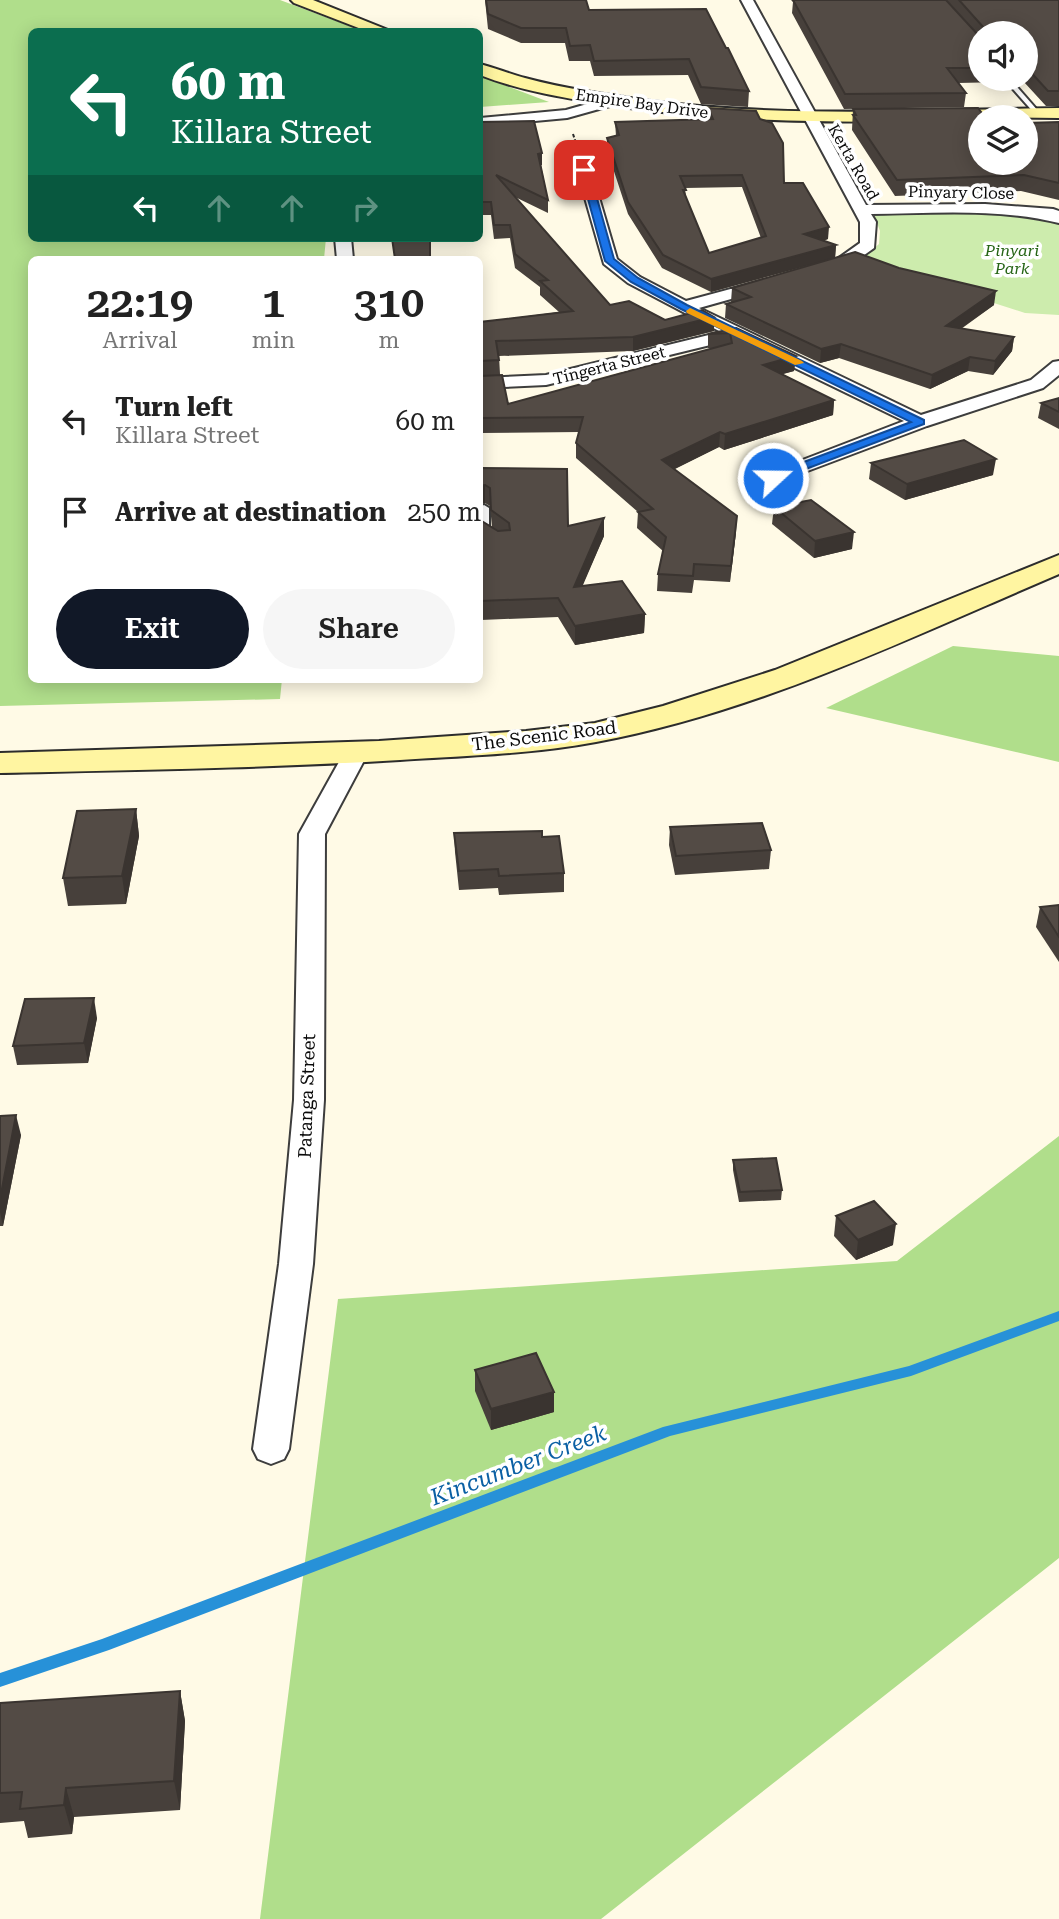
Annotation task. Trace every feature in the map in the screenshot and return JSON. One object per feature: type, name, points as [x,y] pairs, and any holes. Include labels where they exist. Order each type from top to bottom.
[{"type":"main road","points":[[299,0],[374,28]]},
{"type":"main road","name":"Empire Bay Drive","points":[[483,70],[537,87],[612,101],[728,114],[968,114]]},
{"type":"main road","name":"Empire Bay Drive","points":[[1038,113],[1059,113]]},
{"type":"main road","name":"The Scenic Road","points":[[0,763],[356,753],[538,740],[614,729],[694,709],[836,655],[1059,564]]},
{"type":"street","name":"Kerta Road","points":[[684,307],[842,263],[868,245],[868,222],[747,0]]},
{"type":"street","points":[[483,122],[567,114],[612,101]]},
{"type":"street","points":[[584,170],[610,261],[634,280],[920,422]]},
{"type":"street","name":"Pinyary Close","points":[[861,210],[985,208],[1053,214],[1059,218]]},
{"type":"street","name":"Tingerta Street","points":[[483,383],[546,380],[737,333]]},
{"type":"street","points":[[773,478],[920,422],[1037,384],[1059,366]]},
{"type":"street","name":"Patanga Street","points":[[271,1448],[296,1264],[309,1100],[312,834],[356,753]]},
{"type":"lane","points":[[1018,91],[1030,105]]},
{"type":"lane","points":[[484,508],[486,534]]},
{"type":"path","points":[[567,114],[584,170]]},
{"type":"green space","points":[[0,0],[280,0],[355,28],[28,28],[28,242],[326,242],[324,256],[28,256],[28,683],[282,683],[280,699],[0,706]]},
{"type":"green space","points":[[483,77],[549,102],[483,107]]},
{"type":"green space","name":"Pinyari Park","points":[[999,211],[1059,222],[1059,315],[1025,313],[860,260],[879,244],[880,231],[874,215]]},
{"type":"green space","points":[[953,646],[1059,656],[1059,762],[826,708]]},
{"type":"green space","points":[[1059,1136],[1059,1558],[601,1919],[260,1919],[338,1299],[897,1261]]},
{"type":"building","points":[[486,0],[586,0],[589,10],[706,9],[749,91],[701,87],[689,59],[594,61],[590,45],[570,46],[566,28],[521,28],[488,14]]},
{"type":"building","points":[[793,0],[946,0],[968,24],[968,68],[947,68],[966,93],[845,94]]},
{"type":"building","points":[[959,0],[1059,0],[1059,91],[1048,91],[1038,80],[1038,21],[978,21]]},
{"type":"building","points":[[708,108],[756,111],[760,119],[772,123],[783,143],[784,183],[803,183],[829,227],[804,234],[836,245],[711,279],[663,255],[628,202],[607,138],[619,135],[615,122],[713,119]],"holes":[[[742,175],[766,236],[709,253],[683,190],[686,190],[680,176]]]},
{"type":"building","points":[[968,108],[968,175],[1024,175],[897,180],[853,115],[856,115],[853,109]]},
{"type":"building","points":[[534,121],[542,153],[538,154],[548,200],[496,175],[610,305],[629,301],[665,320],[702,310],[714,317],[633,337],[496,341],[499,360],[483,361],[483,322],[573,311],[540,281],[548,280],[515,254],[510,225],[494,225],[491,202],[483,202],[483,122]]},
{"type":"building","points":[[1059,122],[1059,183],[1024,175],[1038,175],[1038,123]]},
{"type":"building","points":[[393,242],[430,242],[430,256],[395,256]]},
{"type":"building","points":[[855,252],[899,268],[996,291],[946,326],[1014,337],[995,361],[970,357],[932,375],[841,344],[821,349],[726,304],[751,297],[732,288]]},
{"type":"building","points":[[736,328],[796,356],[763,365],[834,400],[725,434],[720,432],[662,460],[737,516],[731,566],[694,564],[693,576],[658,574],[666,537],[638,512],[653,509],[576,443],[583,417],[483,418],[483,376],[502,375],[508,404],[732,343],[730,333],[708,334]]},
{"type":"building","points":[[1059,398],[1059,412],[1041,403]]},
{"type":"building","points":[[964,440],[996,459],[907,484],[871,463]]},
{"type":"building","points":[[483,468],[567,469],[568,526],[604,518],[574,587],[622,581],[645,614],[575,626],[558,598],[483,601],[483,522],[498,531],[510,530],[509,523],[491,510],[490,488],[485,485]]},
{"type":"building","points":[[811,500],[854,532],[815,541],[774,507]]},
{"type":"building","points":[[136,809],[122,876],[63,878],[77,811]]},
{"type":"building","points":[[762,823],[771,850],[676,856],[670,827]]},
{"type":"building","points":[[542,831],[542,837],[559,836],[564,873],[499,876],[498,869],[459,871],[454,833]]},
{"type":"building","points":[[1059,905],[1059,937],[1040,907]]},
{"type":"building","points":[[94,998],[84,1043],[13,1046],[25,999]]},
{"type":"building","points":[[16,1115],[0,1199],[0,1116]]},
{"type":"building","points":[[776,1158],[782,1190],[740,1192],[733,1160]]},
{"type":"building","points":[[874,1201],[896,1224],[858,1240],[836,1216]]},
{"type":"building","points":[[536,1353],[554,1392],[491,1409],[475,1370]]},
{"type":"building","points":[[180,1691],[174,1781],[66,1788],[64,1805],[20,1809],[22,1792],[0,1793],[0,1703]]},
{"type":"waterway","name":"Kincumber Creek","points":[[0,1680],[104,1645],[668,1431],[911,1371],[1059,1316]]},
{"type":"slow traffic","points":[[690,311],[799,363]]},
{"type":"route","points":[[584,170],[610,261],[634,280],[920,422],[773,478]]}]
